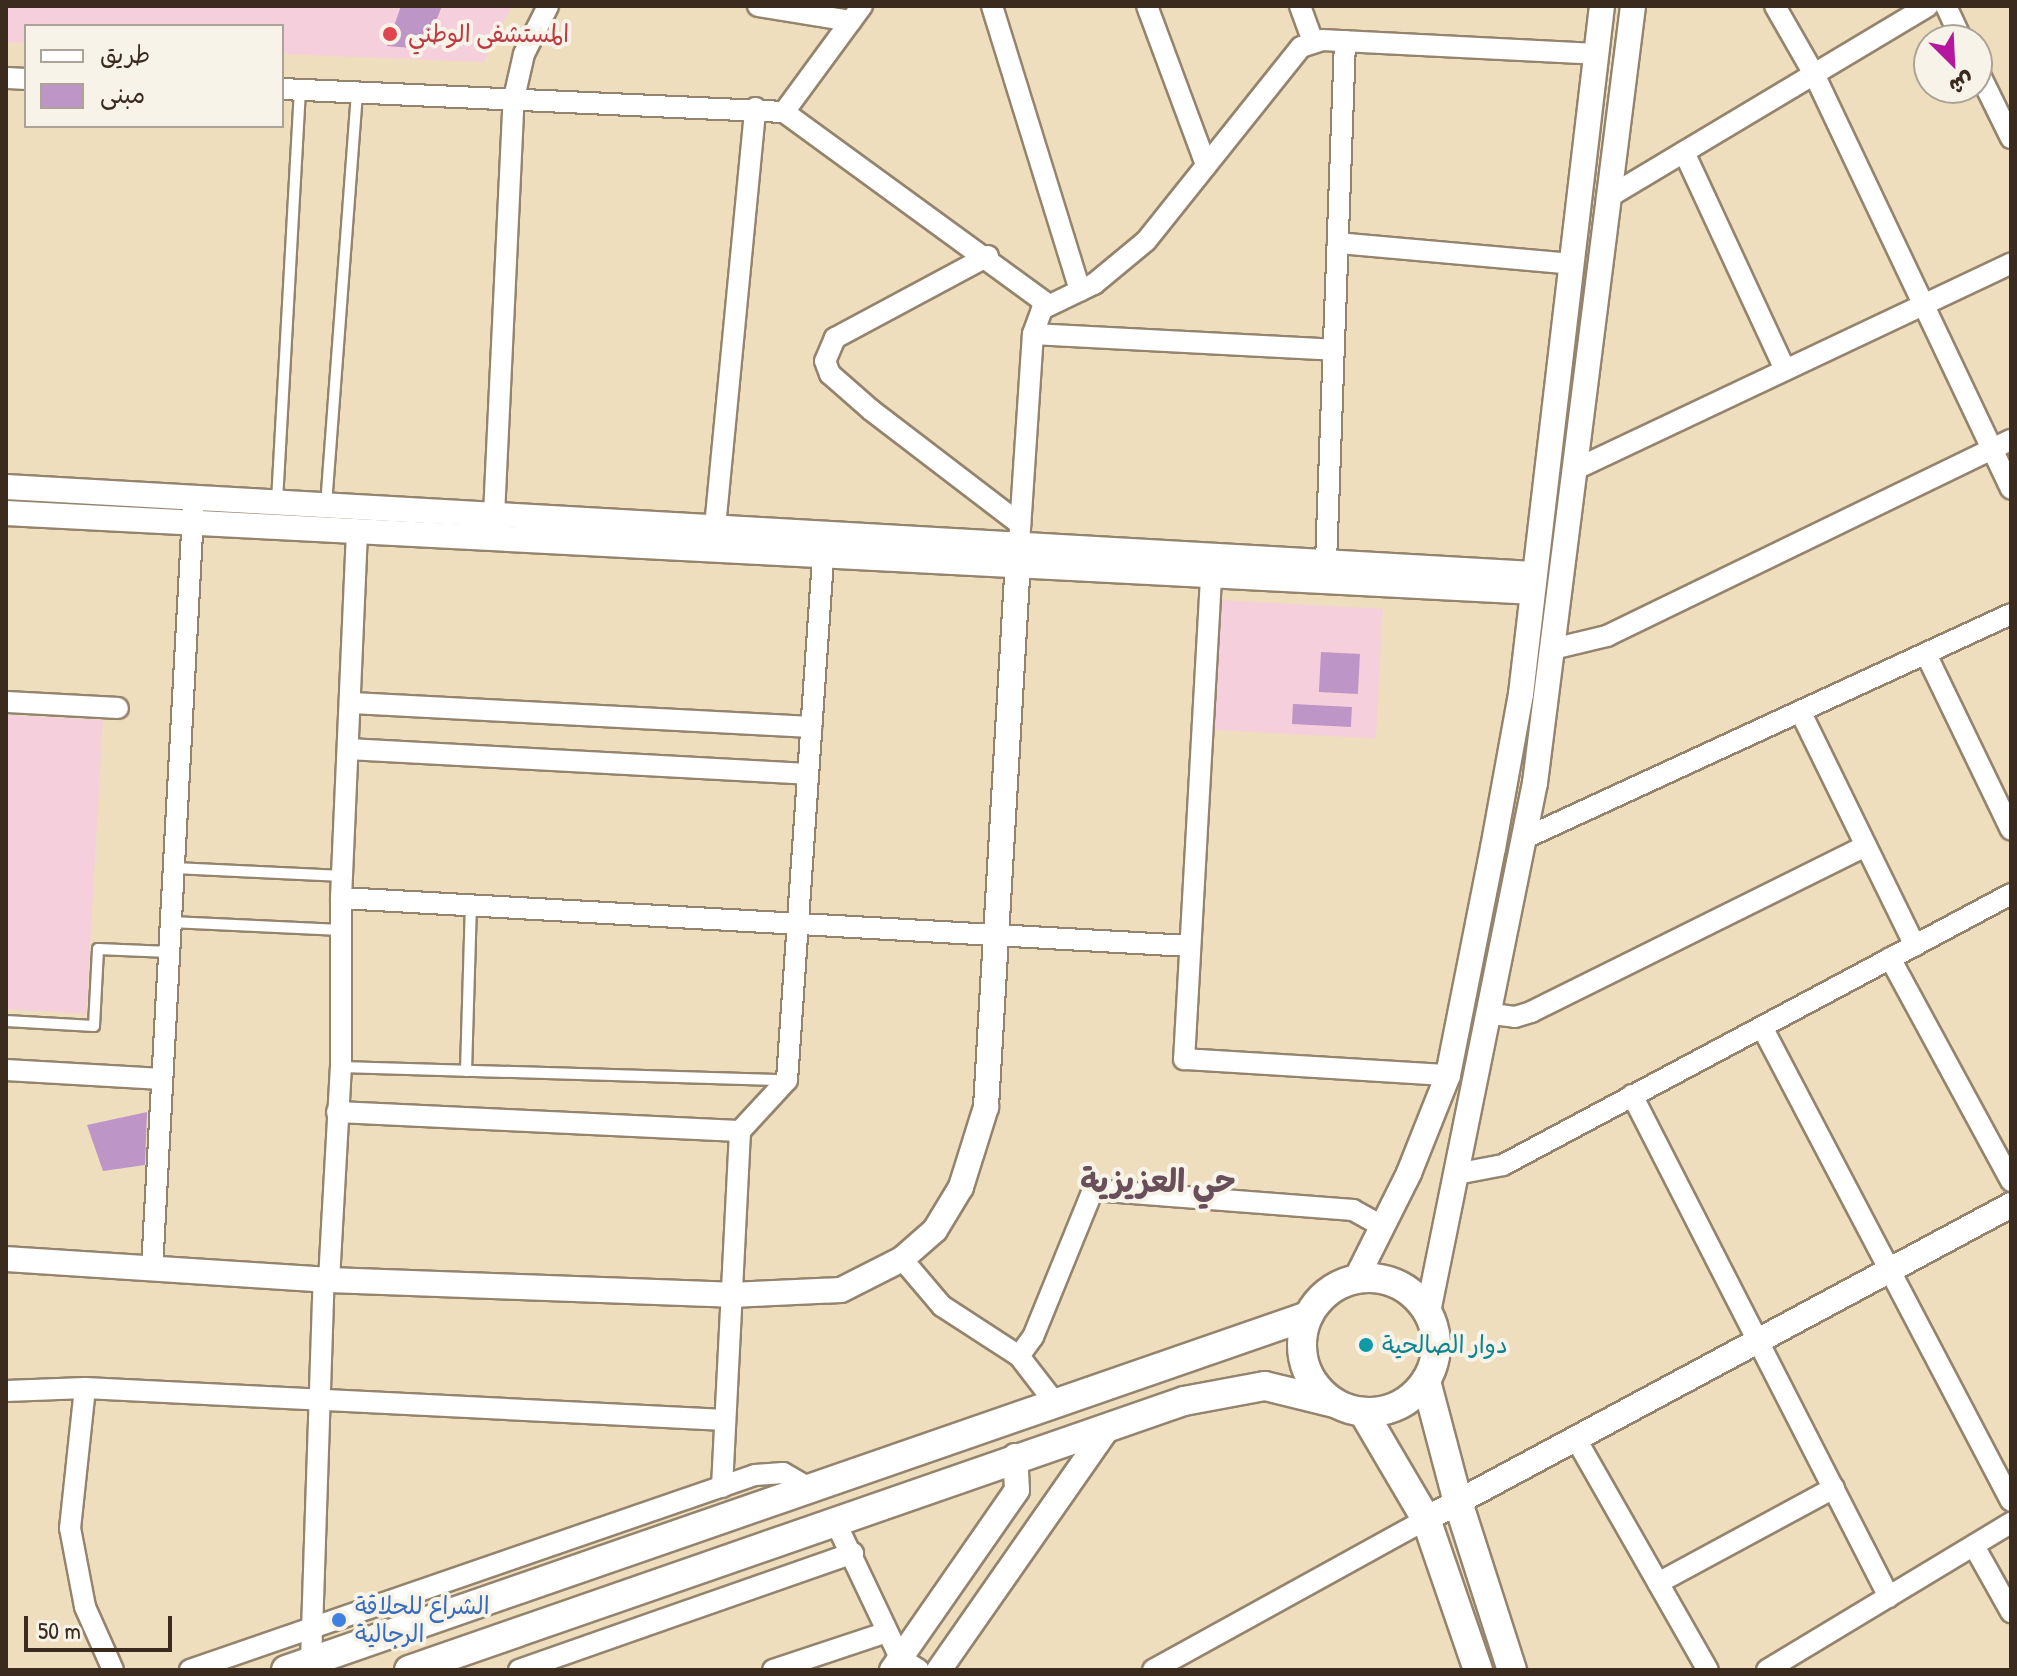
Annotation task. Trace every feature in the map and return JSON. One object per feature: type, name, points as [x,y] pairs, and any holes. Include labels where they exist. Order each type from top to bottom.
[{"type":"main road","points":[[1335,1403],[1307,1370],[1302,1343],[1308,1316],[1328,1292],[1356,1279],[1397,1284],[1428,1312],[1436,1347],[1426,1381],[1458,1502],[1512,1670]]},
{"type":"main road","points":[[298,1666],[1053,1400],[1308,1316]]},
{"type":"main road","points":[[409,1670],[1015,1456],[1242,1388],[1280,1387],[1363,1412],[1398,1405],[1426,1381]]},
{"type":"main road","points":[[1363,1412],[1426,1519],[1471,1667]]},
{"type":"street","points":[[494,515],[514,98],[524,54],[548,6]]},
{"type":"street","points":[[758,6],[857,13]]},
{"type":"street","points":[[992,6],[1080,291]]},
{"type":"street","points":[[1147,6],[1206,165]]},
{"type":"street","points":[[1300,6],[1313,41]]},
{"type":"street","points":[[1356,1279],[1384,1227],[1448,1075],[1521,694],[1602,6]]},
{"type":"street","points":[[1428,1312],[1492,1014],[1553,649],[1633,6]]},
{"type":"street","points":[[1775,6],[1814,74],[1923,305],[2002,444],[2011,489]]},
{"type":"street","points":[[1607,198],[1928,6]]},
{"type":"street","points":[[784,112],[857,13]]},
{"type":"street","points":[[6,1259],[326,1279],[731,1295],[841,1290],[902,1259],[948,1211],[981,1138],[997,936],[1033,334],[1046,303],[1080,291],[1146,241],[1295,53],[1313,41],[1596,54]]},
{"type":"street","points":[[1326,562],[1345,41]]},
{"type":"street","points":[[291,89],[755,108],[784,112],[988,256],[1046,303]]},
{"type":"street","points":[[1993,101],[2011,138]]},
{"type":"street","points":[[715,527],[755,108]]},
{"type":"street","points":[[1684,152],[1785,370]]},
{"type":"street","points":[[1338,243],[1573,264]]},
{"type":"street","points":[[988,256],[835,338],[825,361],[830,374],[1019,546]]},
{"type":"street","points":[[1576,469],[2011,263]]},
{"type":"street","points":[[1033,334],[1334,350]]},
{"type":"street","points":[[1553,649],[1607,636],[2002,444]]},
{"type":"street","points":[[6,487],[1326,562],[1533,583]]},
{"type":"street","points":[[152,1269],[194,497]]},
{"type":"street","points":[[6,513],[823,558],[1019,546],[1211,578],[1533,583]]},
{"type":"street","points":[[298,1666],[311,1628],[317,1399],[341,1067],[341,898],[352,703],[357,533]]},
{"type":"street","points":[[722,1487],[740,1131],[787,1080],[823,558]]},
{"type":"street","points":[[1211,578],[1184,1059],[1448,1075]]},
{"type":"street","points":[[1523,839],[2011,614]]},
{"type":"street","points":[[1926,654],[2011,830]]},
{"type":"street","points":[[6,702],[118,708]]},
{"type":"street","points":[[352,703],[811,727]]},
{"type":"street","points":[[1801,713],[1915,946]]},
{"type":"street","points":[[348,749],[807,774]]},
{"type":"street","points":[[1492,1014],[1515,1017],[1531,1012],[1866,846]]},
{"type":"street","points":[[1456,1174],[1503,1165],[2011,894]]},
{"type":"street","points":[[341,898],[1190,946]]},
{"type":"street","points":[[1890,958],[2011,1181]]},
{"type":"street","points":[[1762,1027],[2011,1501]]},
{"type":"street","points":[[6,1070],[162,1079]]},
{"type":"street","points":[[1632,1095],[1889,1597]]},
{"type":"street","points":[[337,1112],[740,1131]]},
{"type":"street","points":[[1019,1356],[1033,1337],[1093,1190],[1353,1210],[1384,1227]]},
{"type":"street","points":[[1153,1670],[1426,1519],[2011,1205]]},
{"type":"street","points":[[902,1259],[942,1306],[1019,1356],[1053,1400]]},
{"type":"street","points":[[6,1391],[85,1388],[725,1420]]},
{"type":"street","points":[[85,1388],[70,1528],[85,1607],[113,1670]]},
{"type":"street","points":[[939,1670],[1109,1426]]},
{"type":"street","points":[[1576,1439],[1708,1670]]},
{"type":"street","points":[[904,1666],[1017,1490],[1015,1456]]},
{"type":"street","points":[[190,1670],[771,1471],[807,1487]]},
{"type":"street","points":[[1658,1583],[1834,1488]]},
{"type":"street","points":[[835,1521],[853,1553],[904,1666]]},
{"type":"street","points":[[1767,1670],[2011,1523]]},
{"type":"street","points":[[1974,1546],[2011,1612]]},
{"type":"street","points":[[519,1670],[568,1662],[853,1553]]},
{"type":"street","points":[[773,1670],[887,1632]]},
{"type":"lane","points":[[277,503],[291,89]]},
{"type":"lane","points":[[326,506],[357,92]]},
{"type":"lane","points":[[174,868],[343,876]]},
{"type":"lane","points":[[466,1071],[471,905]]},
{"type":"lane","points":[[171,922],[341,930]]},
{"type":"lane","points":[[6,1021],[94,1026],[98,949],[169,952]]},
{"type":"lane","points":[[341,1067],[787,1080]]},
{"type":"shaded area","name":"المستشفى الوطني","points":[[6,6],[512,6],[484,62],[284,54],[284,24],[24,24],[24,43],[6,42]]},
{"type":"shaded area","points":[[1216,600],[1383,609],[1376,739],[1209,730]]},
{"type":"shaded area","points":[[6,715],[103,720],[86,1014],[6,1009]]},
{"type":"building","points":[[401,6],[442,6],[425,49],[387,46]]},
{"type":"building","points":[[1321,652],[1360,654],[1358,694],[1319,692]]},
{"type":"building","points":[[1293,704],[1352,707],[1351,727],[1292,724]]},
{"type":"building","points":[[147,1112],[145,1165],[103,1171],[87,1125]]},
{"type":"place","name":"المستشفى الوطني","points":[[390,34]]},
{"type":"place","name":"دوار الصالحية","points":[[1366,1345]]},
{"type":"place","name":"الشراع للحلاقة الرجالية","points":[[339,1620]]},
{"type":"district","name":"حي العزيزية","points":[[1158,1181]]}]
